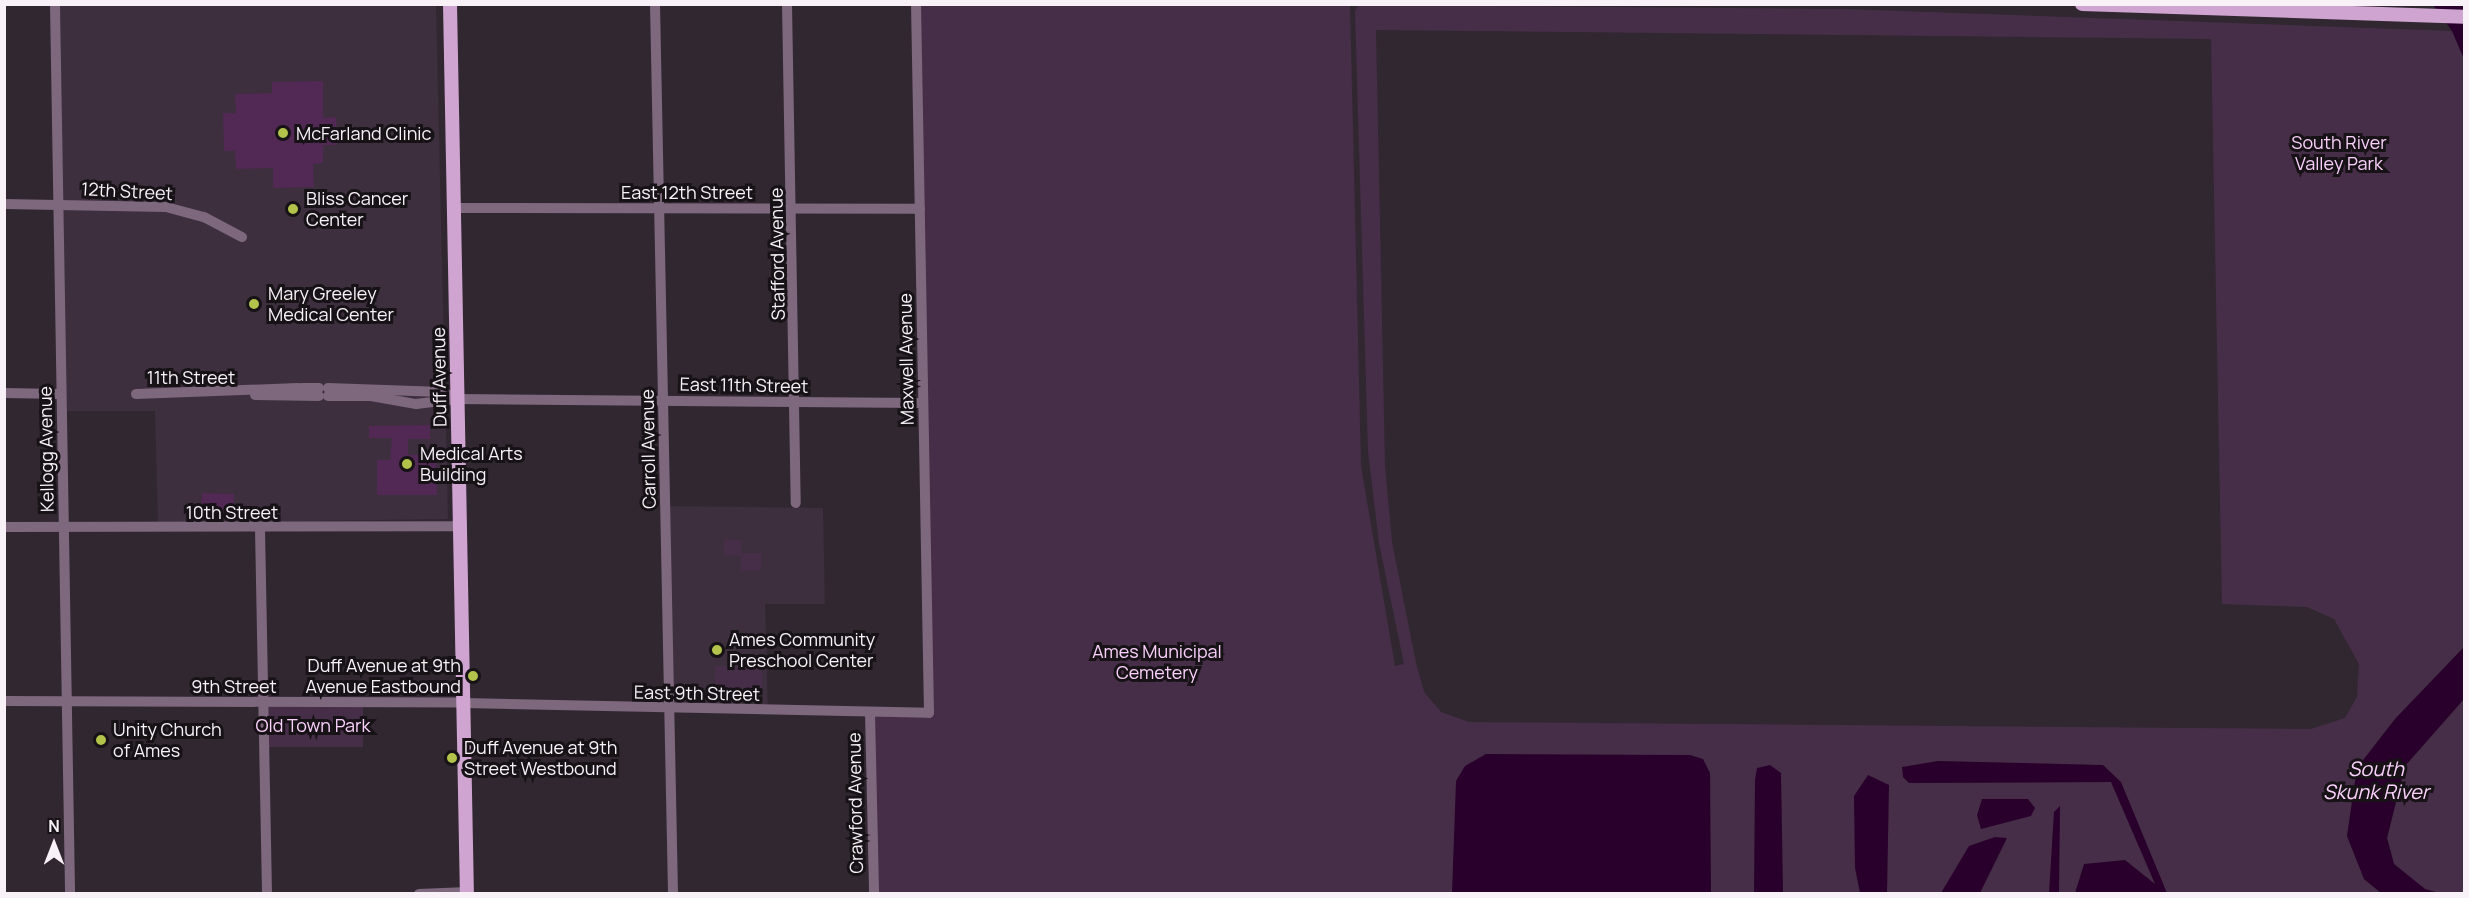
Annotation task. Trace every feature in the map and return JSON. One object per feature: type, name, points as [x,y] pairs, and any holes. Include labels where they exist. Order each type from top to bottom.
[{"type":"main road","name":"Duff Avenue","points":[[450,4],[467,893]]},
{"type":"main road","points":[[2082,4],[2464,17]]},
{"type":"street","name":"Kellogg Avenue","points":[[55,4],[70,894]]},
{"type":"street","name":"Carroll Avenue","points":[[655,4],[673,894]]},
{"type":"street","name":"Stafford Avenue","points":[[787,4],[793,209],[796,503]]},
{"type":"street","name":"Maxwell Avenue","points":[[916,4],[929,713]]},
{"type":"street","name":"12th Street","points":[[4,204],[166,207],[204,217],[242,237]]},
{"type":"street","name":"East 12th Street","points":[[454,208],[920,209]]},
{"type":"street","name":"11th Street","points":[[246,393],[300,388],[324,392]]},
{"type":"street","name":"11th Street","points":[[136,394],[442,392],[458,399]]},
{"type":"street","points":[[4,393],[61,394]]},
{"type":"street","name":"East 11th Street","points":[[458,399],[923,403]]},
{"type":"street","name":"10th Street","points":[[4,527],[261,529],[460,526]]},
{"type":"street","points":[[261,529],[267,894]]},
{"type":"street","name":"9th Street","points":[[4,701],[463,703]]},
{"type":"street","name":"East 9th Street","points":[[463,703],[669,710],[929,713]]},
{"type":"street","name":"Crawford Avenue","points":[[870,712],[874,894]]},
{"type":"street","points":[[419,894],[467,893]]},
{"type":"shaded area","name":"Mary Greeley Medical Center","points":[[60,4],[436,6],[448,519],[158,523],[155,411],[66,411]]},
{"type":"shaded area","name":"Ames Community Preschool Center","points":[[666,506],[823,508],[825,604],[765,604],[768,711],[669,711]]},
{"type":"green space","points":[[916,5],[1350,5],[1361,466],[1395,666],[1404,664],[1379,543],[1368,451],[1355,11],[1359,5],[1845,9],[2452,31],[2464,59],[2464,647],[2395,719],[2357,768],[2347,836],[2364,879],[2381,893],[874,893],[870,713],[929,713]],"holes":[[[1376,30],[2211,39],[2222,604],[2307,607],[2334,619],[2359,664],[2357,697],[2345,718],[2311,729],[1469,722],[1441,712],[1424,692],[1392,542],[1385,466]]]},
{"type":"green space","points":[[724,539],[741,540],[741,553],[761,553],[761,571],[741,570],[741,556],[724,555]]},
{"type":"green space","points":[[762,665],[762,687],[747,696],[715,696],[715,666]]},
{"type":"green space","points":[[2464,699],[2464,893],[2439,893],[2425,889],[2394,864],[2387,838],[2405,766]]},
{"type":"green space","name":"Old Town Park","points":[[264,702],[363,702],[363,747],[264,747]]},
{"type":"water","points":[[2433,5],[2464,5],[2464,59],[2452,31]]},
{"type":"water","name":"South Skunk River","points":[[2464,647],[2464,699],[2405,766],[2387,838],[2394,864],[2425,889],[2439,893],[2381,893],[2364,879],[2347,836],[2357,768],[2395,719]]},
{"type":"water","points":[[1486,754],[1690,755],[1703,759],[1710,773],[1711,893],[1452,893],[1456,781],[1465,766]]},
{"type":"water","points":[[1938,761],[2103,765],[2121,782],[2167,893],[2075,893],[2084,864],[2125,860],[2155,884],[2111,782],[1909,783],[1903,777],[1902,767]]},
{"type":"water","points":[[1770,765],[1781,773],[1783,893],[1754,893],[1755,780],[1757,768]]},
{"type":"water","points":[[1868,775],[1889,785],[1887,893],[1860,893],[1855,868],[1854,796]]},
{"type":"water","points":[[1982,799],[2028,799],[2035,808],[2031,816],[1981,829],[1977,815]]},
{"type":"water","points":[[2060,806],[2059,893],[2049,893],[2054,812]]},
{"type":"water","points":[[1995,837],[2007,838],[1980,893],[1941,893],[1969,846]]},
{"type":"building","name":"McFarland Clinic","points":[[323,81],[323,118],[336,117],[337,145],[323,145],[323,163],[313,164],[314,187],[273,188],[273,168],[236,169],[235,151],[224,151],[223,113],[236,113],[235,94],[272,93],[272,82]]},
{"type":"building","name":"Medical Arts Building","points":[[430,425],[430,439],[408,439],[408,455],[436,454],[437,495],[377,495],[377,460],[390,460],[392,438],[369,438],[369,426]]},
{"type":"building","points":[[202,493],[234,494],[234,512],[201,511]]},
{"type":"place","name":"McFarland Clinic","points":[[283,133]]},
{"type":"place","name":"Bliss Cancer Center","points":[[293,209]]},
{"type":"place","name":"Mary Greeley Medical Center","points":[[254,304]]},
{"type":"place","name":"Medical Arts Building","points":[[407,464]]},
{"type":"place","name":"Ames Community Preschool Center","points":[[717,650]]},
{"type":"place","name":"Duff Avenue at 9th Avenue Eastbound","points":[[473,676]]},
{"type":"place","name":"Unity Church of Ames","points":[[101,740]]},
{"type":"place","name":"Duff Avenue at 9th Street Westbound","points":[[452,758]]},
{"type":"park label","name":"South River Valley Park","points":[[2339,153]]},
{"type":"park label","name":"Ames Municipal Cemetery","points":[[1157,662]]}]
